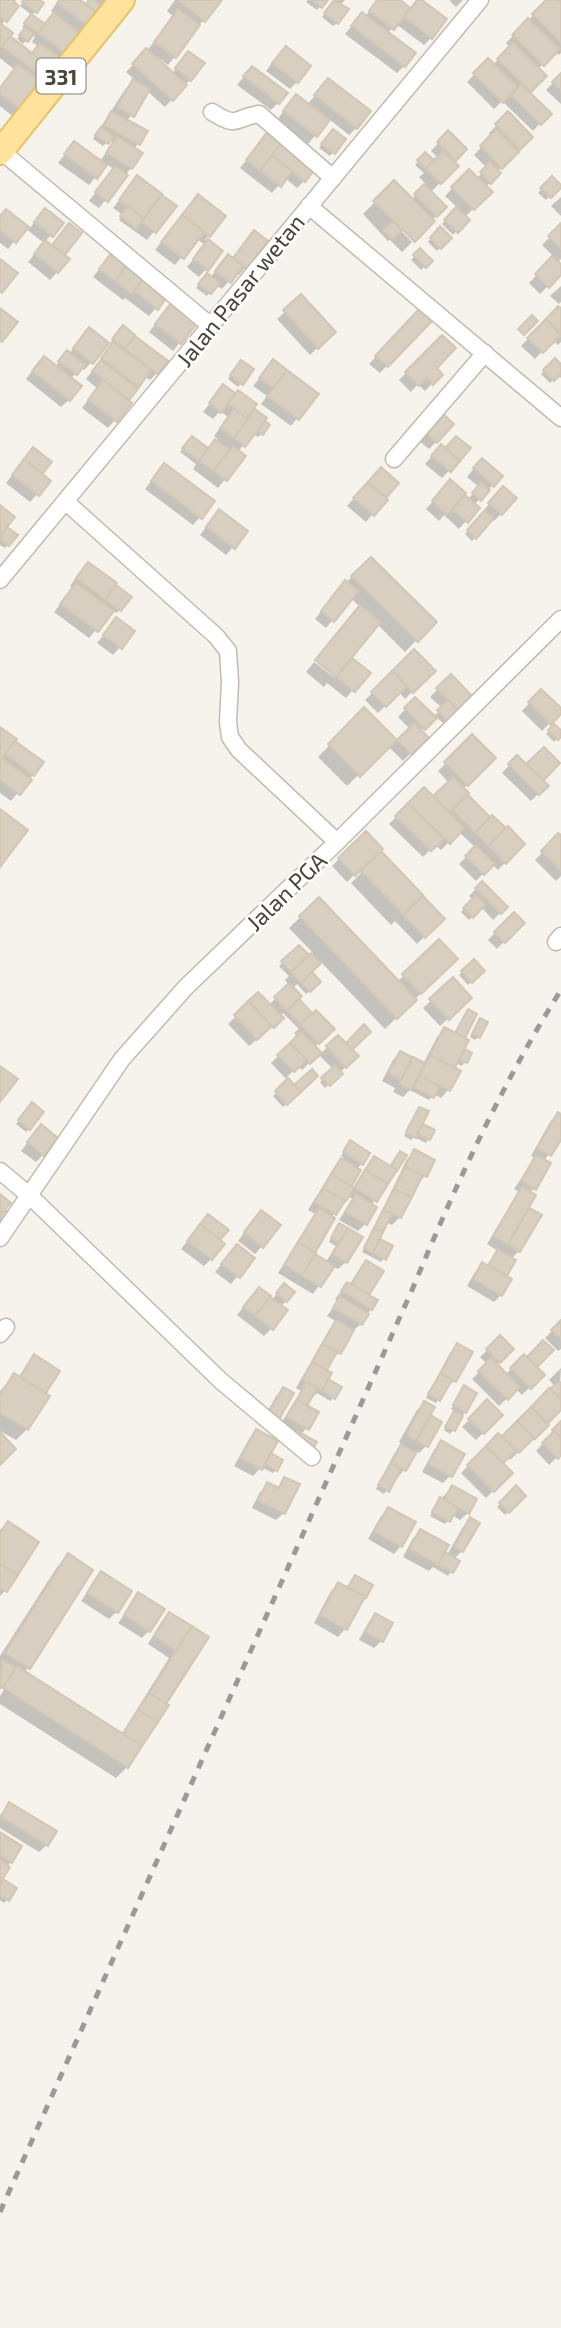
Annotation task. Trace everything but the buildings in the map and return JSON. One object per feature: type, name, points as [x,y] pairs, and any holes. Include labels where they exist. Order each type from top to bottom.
[{"type":"main road","name":"331","points":[[1,151],[122,0]]},
{"type":"street","name":"Jalan Pasar wetan","points":[[0,580],[480,0]]},
{"type":"street","points":[[212,112],[230,122],[238,122],[259,114],[333,178]]},
{"type":"street","points":[[1,151],[211,326]]},
{"type":"street","points":[[309,206],[561,418]]},
{"type":"street","points":[[394,459],[485,353]]},
{"type":"street","points":[[66,502],[216,636],[228,651],[230,737],[239,750],[337,842]]},
{"type":"street","name":"Jalan PGA","points":[[0,1238],[108,1080],[186,987],[337,842],[561,619]]},
{"type":"street","points":[[0,1171],[34,1190],[221,1381],[312,1457]]},
{"type":"railway","points":[[0,2212],[462,1175],[518,1062],[561,990]]}]
